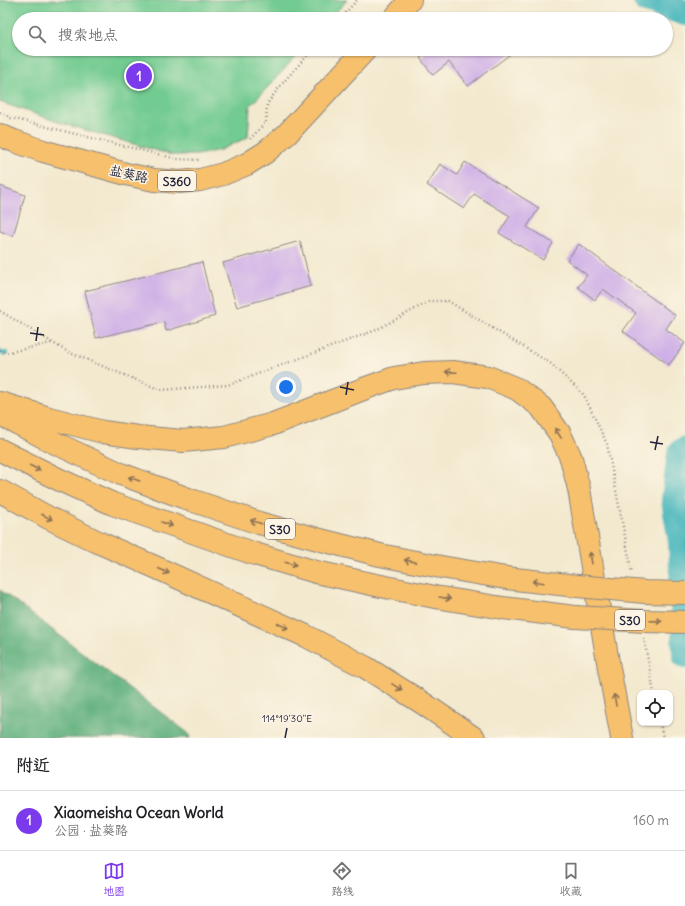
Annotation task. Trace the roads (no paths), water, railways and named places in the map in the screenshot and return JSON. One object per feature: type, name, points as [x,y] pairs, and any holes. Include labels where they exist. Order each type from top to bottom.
[{"type":"main road","points":[[400,12],[410,0]]},
{"type":"main road","name":"盐葵路","points":[[0,136],[126,174],[154,180],[180,182],[200,180],[223,174],[246,164],[257,147],[287,134],[360,56]]},
{"type":"main road","points":[[0,403],[103,432],[183,441],[224,437],[273,424],[394,378],[424,372],[453,372],[488,377],[517,390],[540,407],[560,434],[571,458],[579,489],[608,668],[622,738]]},
{"type":"main road","name":"S30","points":[[0,414],[51,441],[121,474],[259,523],[321,540],[380,555],[506,578],[645,592],[685,593]]},
{"type":"main road","name":"S30","points":[[0,450],[113,504],[255,554],[316,572],[435,597],[503,608],[575,617],[685,622]]},
{"type":"main road","points":[[0,491],[49,518],[100,543],[306,636],[365,667],[422,702],[474,738]]},
{"type":"waterway","points":[[646,0],[685,13]]},
{"type":"waterway","points":[[0,352],[4,354],[6,353]]},
{"type":"waterway","points":[[685,449],[680,453],[674,500],[681,542],[685,655]]},
{"type":"place","name":"Xiaomeisha Ocean World","points":[[139,76]]}]
